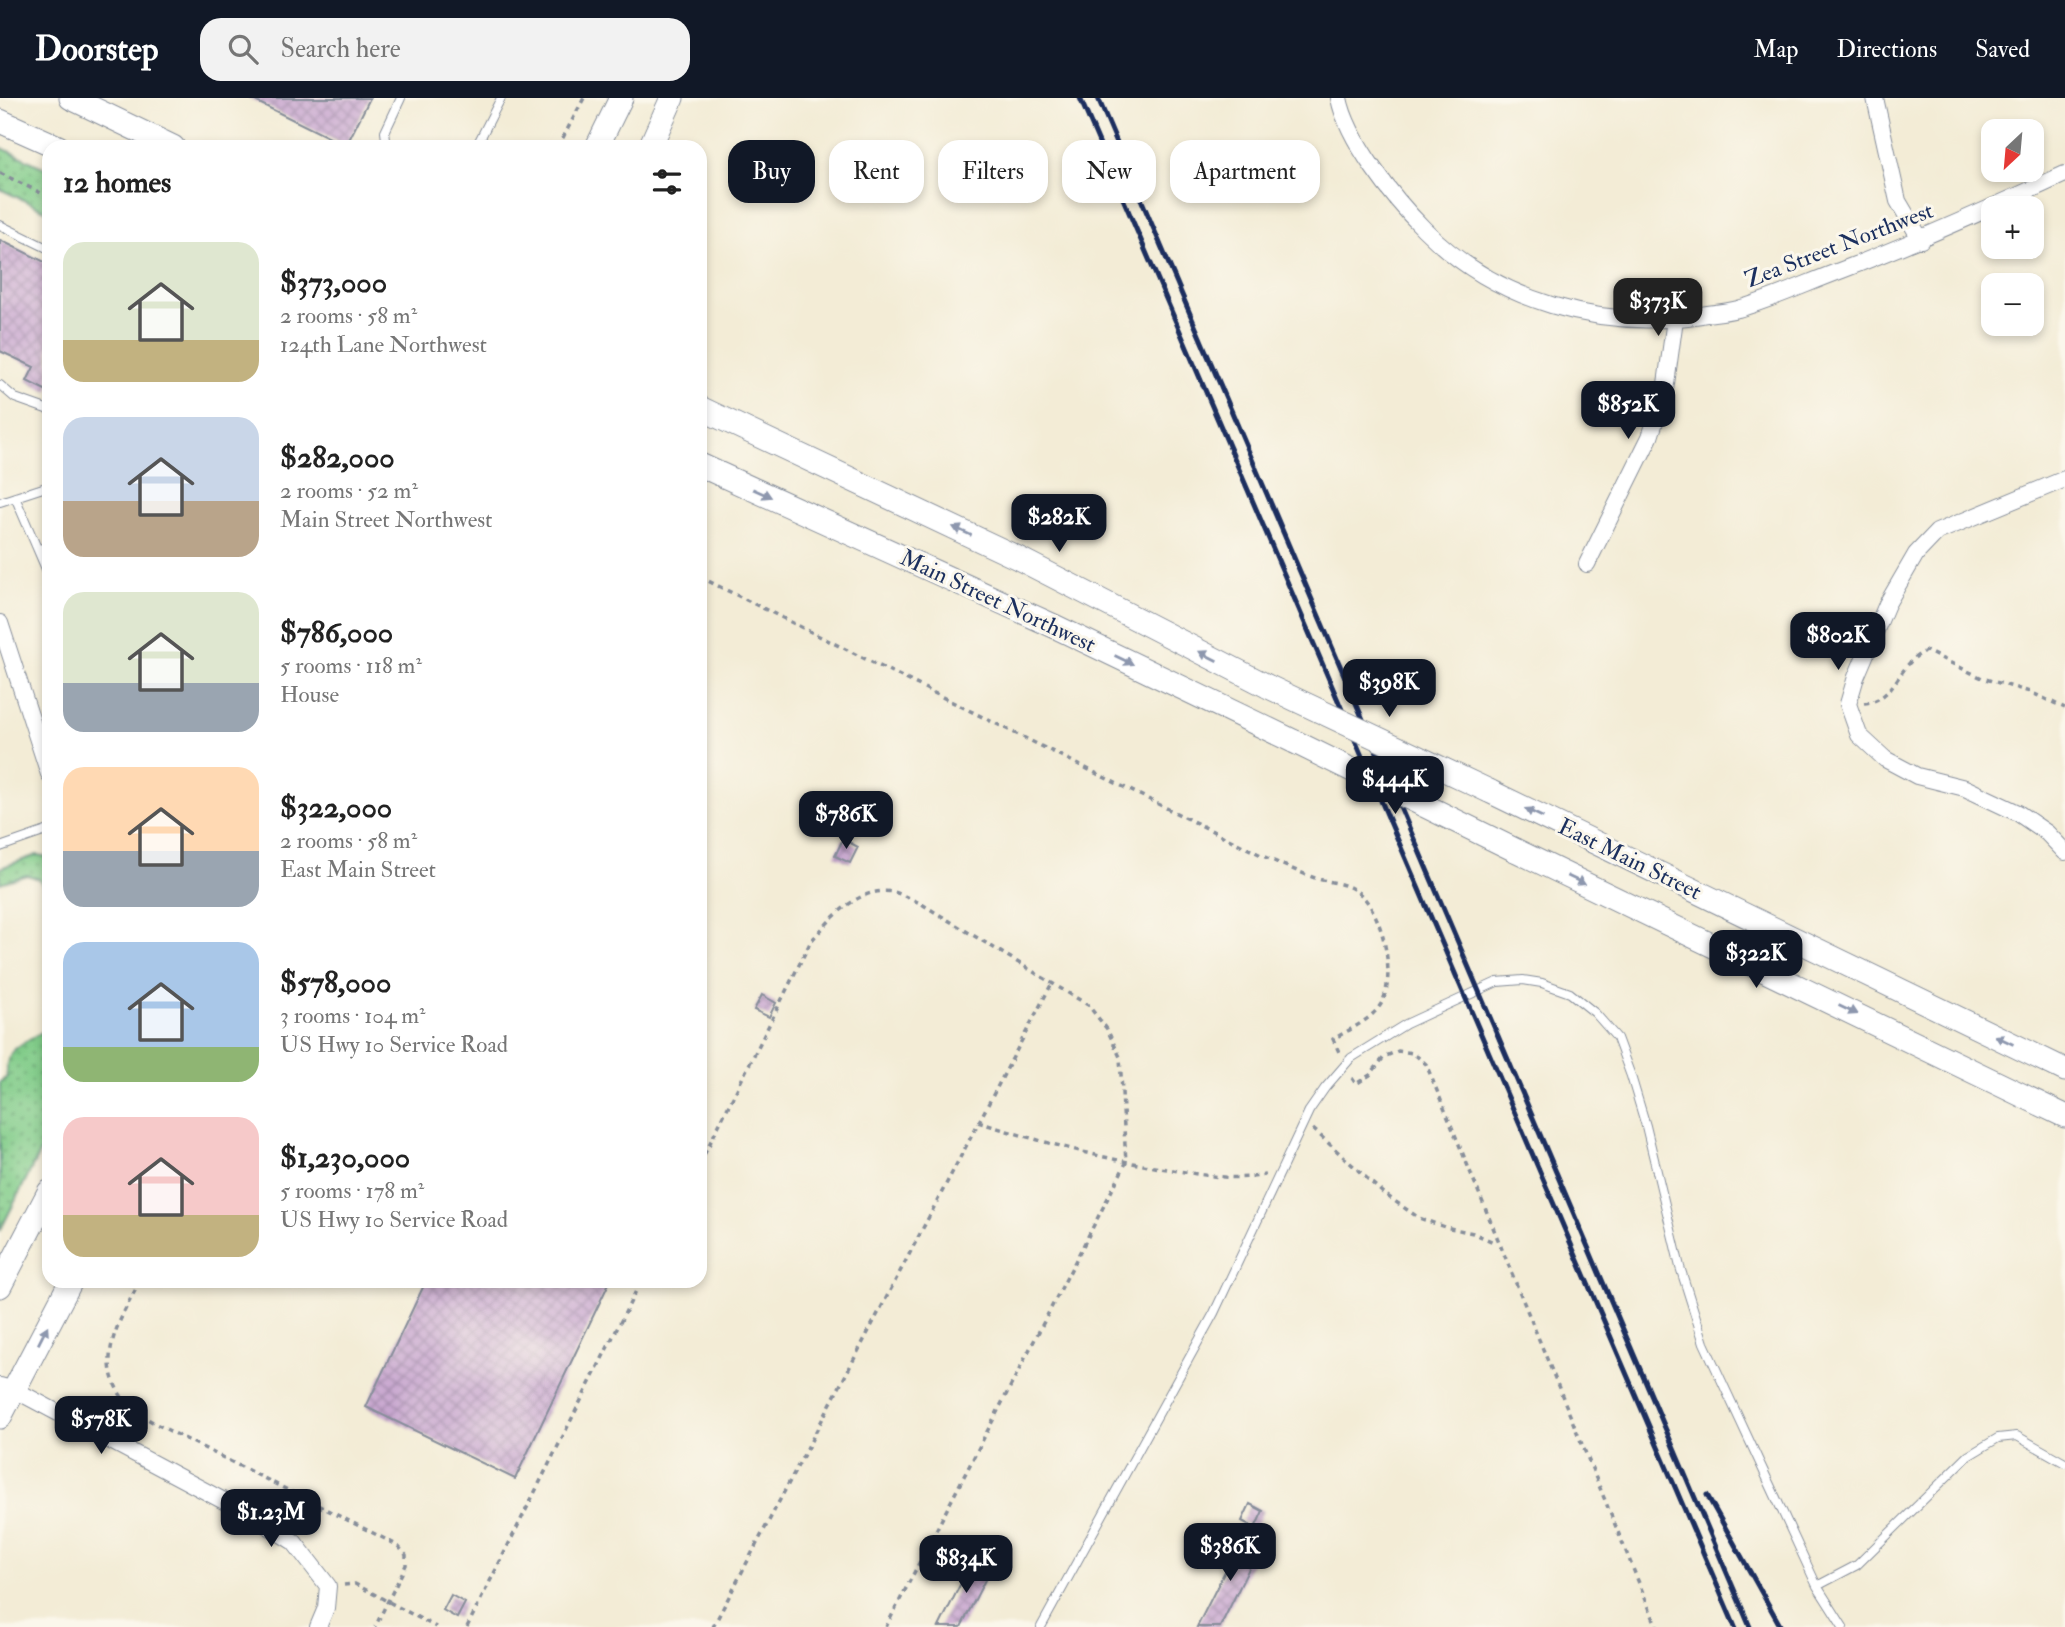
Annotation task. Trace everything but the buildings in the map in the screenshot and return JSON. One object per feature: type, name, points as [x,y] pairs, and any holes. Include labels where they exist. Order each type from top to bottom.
[{"type":"main road","points":[[71,98],[158,140]]},
{"type":"main road","points":[[600,140],[621,98]]},
{"type":"main road","points":[[653,140],[672,98]]},
{"type":"main road","points":[[0,121],[42,140]]},
{"type":"main road","name":"Main Street Northwest","points":[[707,411],[1016,557],[1269,687]]},
{"type":"main road","name":"Main Street Northwest","points":[[707,467],[1056,627],[1294,742]]},
{"type":"main road","name":"East Main Street","points":[[1269,687],[2065,1070]]},
{"type":"main road","name":"East Main Street","points":[[1294,742],[2065,1116]]},
{"type":"main road","points":[[0,1286],[42,1205]]},
{"type":"main road","points":[[0,1417],[5,1384],[67,1288]]},
{"type":"street","name":"Zea Street Northwest","points":[[1339,98],[1341,111],[1376,174],[1435,241],[1466,265],[1504,287],[1545,303],[1584,314],[1628,320],[1675,319],[1737,309],[1921,240],[2065,174]]},
{"type":"street","points":[[1875,98],[1898,201],[1921,240]]},
{"type":"street","points":[[1587,564],[1650,437],[1665,391],[1675,319]]},
{"type":"street","points":[[2065,479],[1937,532],[1916,554],[1887,604],[1856,677],[1848,704],[1859,734],[1885,759],[1917,776],[1965,788],[2018,813],[2047,833],[2065,852]]},
{"type":"street","points":[[0,623],[11,667],[42,754]]},
{"type":"street","points":[[5,1384],[294,1542],[328,1586],[326,1608],[318,1627]]},
{"type":"lane","points":[[386,140],[385,132],[401,98]]},
{"type":"lane","points":[[479,140],[501,98]]},
{"type":"lane","points":[[0,225],[42,246]]},
{"type":"lane","points":[[0,385],[15,398],[42,408]]},
{"type":"lane","points":[[0,502],[42,488]]},
{"type":"lane","points":[[15,497],[42,557]]},
{"type":"lane","points":[[0,847],[42,832]]},
{"type":"lane","points":[[1041,1627],[1214,1313],[1305,1121],[1325,1088],[1351,1058],[1406,1024],[1497,982],[1523,980],[1542,983],[1570,993],[1595,1013],[1617,1038],[1631,1076],[1680,1267],[1704,1343],[1817,1586],[1843,1627]]},
{"type":"lane","points":[[1817,1586],[1857,1565],[1968,1456],[1998,1438],[2017,1436],[2065,1463]]},
{"type":"path","points":[[562,140],[584,98]]},
{"type":"path","points":[[0,173],[42,194]]},
{"type":"path","points":[[707,580],[1276,862],[1320,879],[1346,885],[1361,894],[1372,909],[1389,965],[1386,989],[1380,1005],[1365,1020],[1333,1040],[1344,1066],[1356,1084],[1370,1075],[1384,1057],[1398,1051],[1413,1053],[1426,1064],[1657,1627]]},
{"type":"path","points":[[1848,704],[1878,702],[1888,693],[1914,656],[1926,651],[1982,678],[2030,692],[2065,708]]},
{"type":"path","points":[[707,1149],[811,941],[836,913],[866,894],[894,892],[920,903],[1088,1005],[1107,1029],[1120,1057],[1126,1163],[886,1627]]},
{"type":"path","points":[[713,1627],[1052,983]]},
{"type":"path","points":[[1305,1121],[1383,1193],[1419,1218],[1473,1233],[1498,1244]]},
{"type":"path","points":[[977,1122],[1051,1145],[1126,1163],[1208,1175],[1253,1177],[1280,1172]]},
{"type":"path","points":[[136,1288],[108,1352],[112,1381],[130,1408],[156,1424],[397,1545],[406,1555],[406,1564],[375,1627]]},
{"type":"path","points":[[467,1627],[637,1288]]},
{"type":"path","points":[[328,1586],[355,1584],[436,1627]]},
{"type":"green space","points":[[0,147],[42,167],[42,209],[0,189]]},
{"type":"green space","points":[[37,855],[42,856],[42,884],[39,879],[27,875],[0,883],[0,868]]},
{"type":"green space","points":[[42,1032],[42,1148],[0,1231],[0,1082],[7,1077],[6,1067],[12,1052]]},
{"type":"railway","points":[[1080,98],[1735,1627]]},
{"type":"railway","points":[[1098,98],[1750,1627]]},
{"type":"railway","points":[[1707,1495],[1781,1627]]}]
